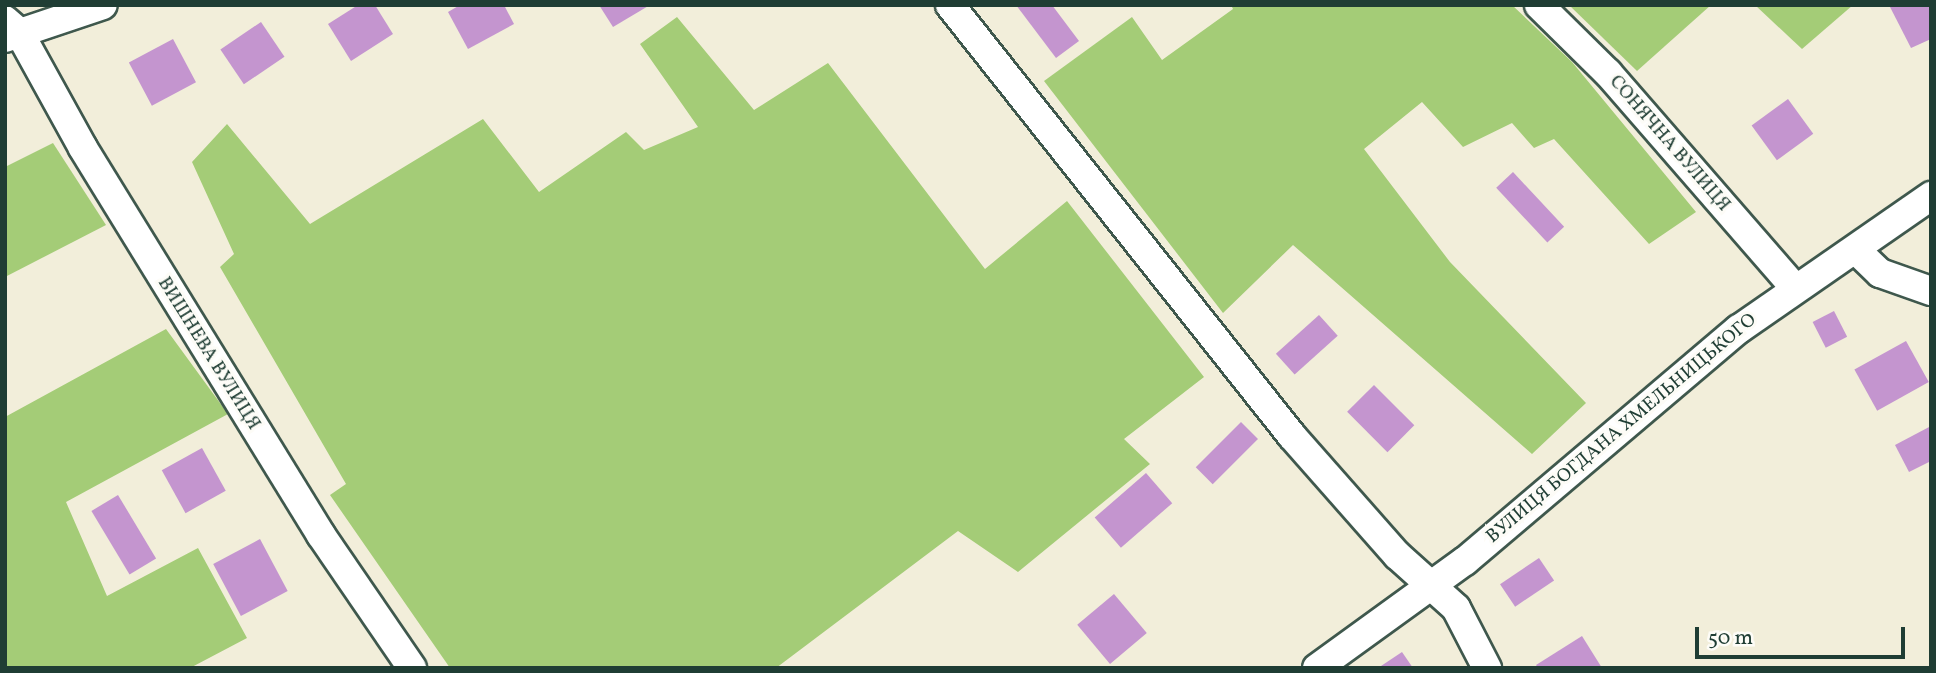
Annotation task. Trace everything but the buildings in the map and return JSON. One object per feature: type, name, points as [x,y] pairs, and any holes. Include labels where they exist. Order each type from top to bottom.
[{"type":"street","points":[[10,30],[103,5]]},
{"type":"street","points":[[950,5],[1292,436],[1397,555],[1432,583],[1456,608],[1487,668]]},
{"type":"street","name":"СОНЯЧНА ВУЛИЦЯ","points":[[1539,5],[1608,73],[1795,288]]},
{"type":"street","name":"ВИШНЕВА ВУЛИЦЯ","points":[[10,30],[195,335],[381,628],[412,668]]},
{"type":"street","name":"ВУЛИЦЯ БОГДАНА ХМЕЛЬНИЦЬКОГО","points":[[1317,668],[1432,583],[1795,288],[1856,250],[1931,196]]},
{"type":"street","points":[[1856,250],[1880,273],[1931,291]]},
{"type":"green space","points":[[1231,5],[1512,5],[1572,62],[1696,212],[1649,244],[1554,139],[1534,148],[1512,123],[1463,147],[1422,102],[1364,149],[1450,262],[1586,403],[1532,454],[1293,245],[1223,313],[1044,81],[1132,17],[1162,60],[1233,9]]},
{"type":"green space","points":[[1569,5],[1711,5],[1637,71]]},
{"type":"green space","points":[[1755,5],[1853,5],[1802,49]]},
{"type":"green space","points":[[677,17],[754,110],[828,63],[985,269],[1067,201],[1204,377],[1124,439],[1150,464],[1018,572],[958,531],[776,668],[450,668],[330,495],[346,484],[220,267],[234,254],[192,162],[227,124],[310,224],[483,119],[539,192],[626,132],[644,150],[698,127],[640,44]]},
{"type":"green space","points":[[53,143],[106,225],[5,277],[5,167]]},
{"type":"green space","points":[[166,329],[228,414],[66,502],[107,596],[198,548],[247,638],[190,668],[5,668],[5,417]]}]
